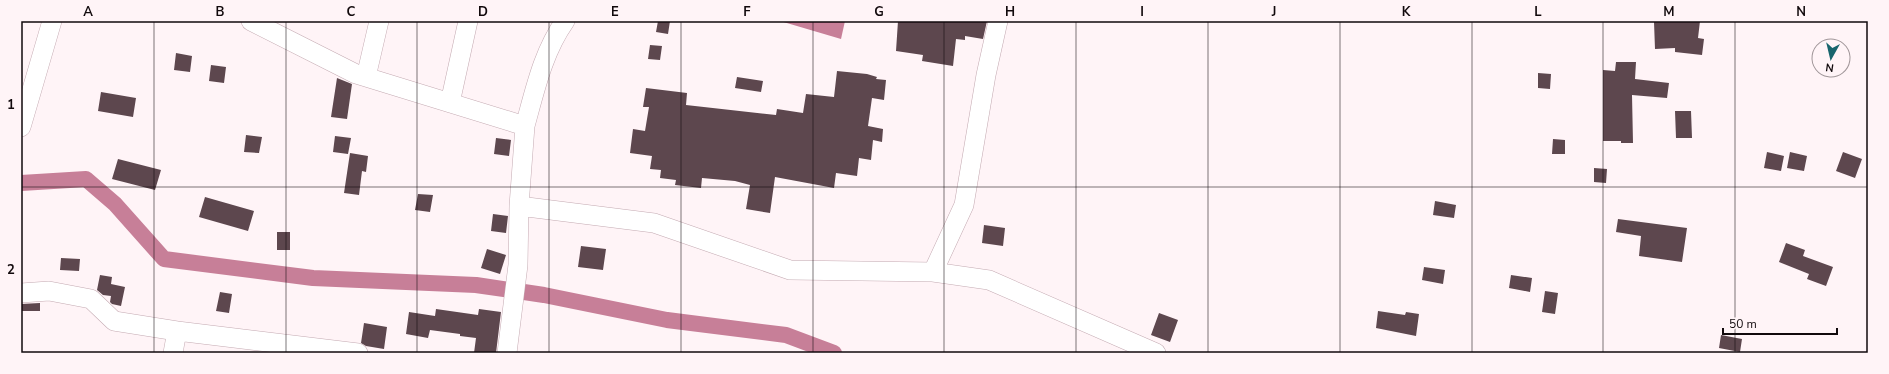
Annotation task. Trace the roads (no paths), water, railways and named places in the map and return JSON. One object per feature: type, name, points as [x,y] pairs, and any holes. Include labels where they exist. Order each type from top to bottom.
[{"type":"street","points":[[21,127],[52,21]]},
{"type":"street","points":[[251,21],[356,74],[526,126]]},
{"type":"street","points":[[366,77],[379,21]]},
{"type":"street","points":[[450,103],[468,21]]},
{"type":"street","points":[[508,344],[518,265],[519,206],[526,126],[538,76],[558,31],[565,21]]},
{"type":"street","points":[[934,272],[964,205],[986,75],[998,21]]},
{"type":"street","points":[[519,206],[654,223],[790,270],[934,272],[989,280],[1156,353]]},
{"type":"street","points":[[21,293],[49,291],[92,299],[114,321],[177,331],[233,346],[358,353]]},
{"type":"street","points":[[173,353],[177,331]]},
{"type":"waterway","points":[[21,183],[86,179],[115,204],[164,259],[313,278],[476,285],[544,295],[667,320],[786,335],[834,353]]}]
